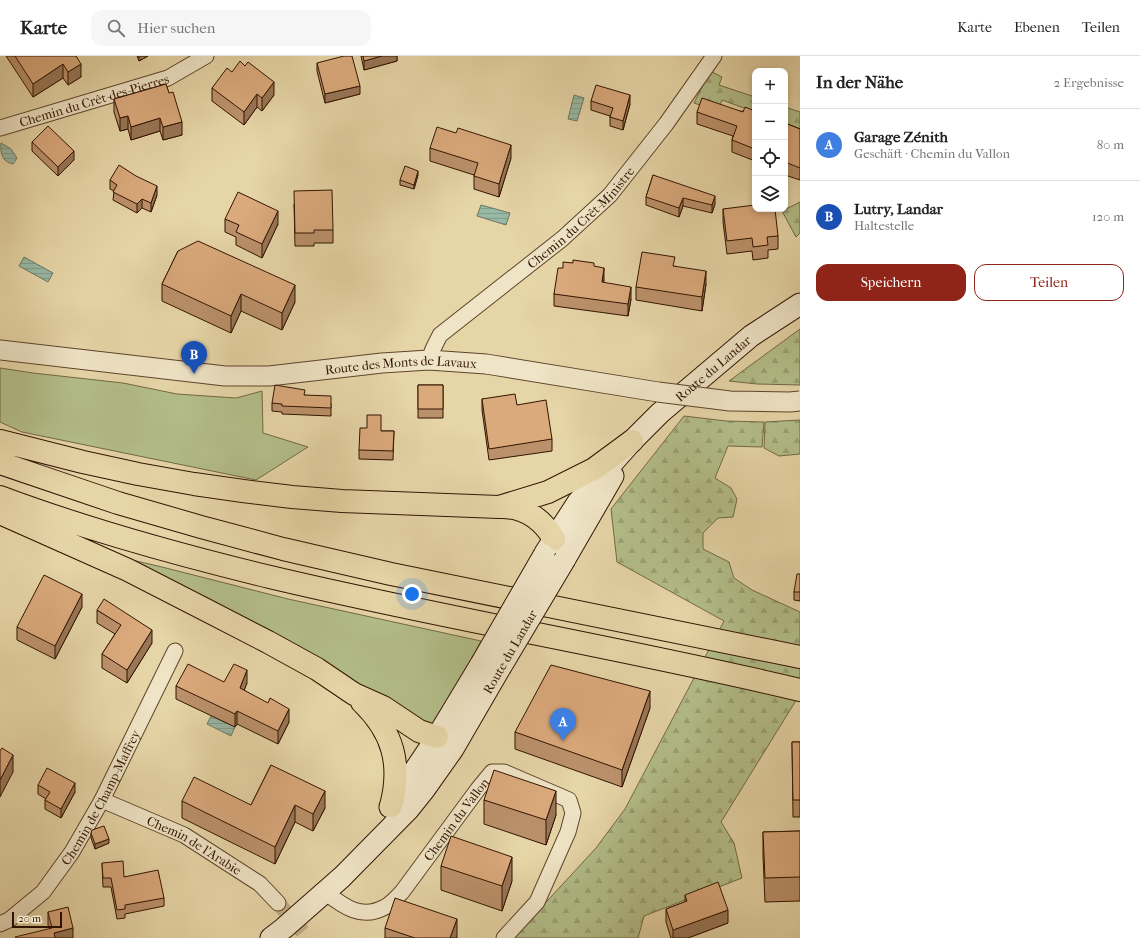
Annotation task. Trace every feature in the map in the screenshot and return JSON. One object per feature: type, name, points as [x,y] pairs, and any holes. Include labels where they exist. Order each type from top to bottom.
[{"type":"highway","points":[[0,441],[138,474],[243,491],[342,501],[510,508],[521,510],[532,514],[544,525],[554,552]]},
{"type":"highway","points":[[499,508],[548,492],[594,470],[632,441]]},
{"type":"highway","points":[[0,463],[118,503],[201,528],[283,549],[391,574],[800,657]]},
{"type":"highway","points":[[0,497],[110,534],[231,568],[374,601],[728,673],[800,690]]},
{"type":"highway","points":[[0,513],[128,570],[268,642],[317,670],[354,694],[383,708],[419,730],[437,737]]},
{"type":"highway","points":[[354,694],[373,713],[390,742],[395,758],[396,774],[395,790],[391,806]]},
{"type":"main road","name":"Route du Landar","points":[[271,938],[342,877],[408,810],[439,770],[466,728],[490,666],[554,552],[632,441],[660,413],[751,336],[800,304]]},
{"type":"main road","name":"Route du Landar","points":[[368,849],[374,834],[391,806],[437,737],[490,666],[526,624],[554,552]]},
{"type":"main road","points":[[437,737],[457,733],[466,728]]},
{"type":"street","name":"Chemin du Crêt-des-Pierres","points":[[0,128],[168,78],[206,56]]},
{"type":"street","name":"Chemin du Crêt-Ministre","points":[[430,360],[433,348],[440,335],[562,239],[610,195],[666,124],[714,56]]},
{"type":"street","name":"Route des Monts de Lavaux","points":[[0,350],[225,376],[269,376],[382,363],[430,360],[486,364],[658,392],[730,401],[800,401]]},
{"type":"street","name":"Chemin de Champ-Maffrey","points":[[0,924],[9,920],[43,892],[72,852],[102,800],[175,651]]},
{"type":"street","name":"Chemin du Vallon","points":[[325,892],[340,903],[356,911],[371,913],[386,907],[402,892],[492,772],[504,772],[568,800],[573,813],[568,832],[536,902],[504,938]]},
{"type":"street","name":"Chemin de l'Arabie","points":[[102,800],[184,835],[260,884],[278,903]]},
{"type":"green space","points":[[710,71],[722,77],[719,85],[752,96],[752,111],[722,100],[718,111],[694,103]]},
{"type":"green space","points":[[788,108],[800,112],[800,129],[788,124]]},
{"type":"green space","points":[[800,202],[800,233],[796,237],[783,212],[788,212],[788,208]]},
{"type":"green space","points":[[800,329],[800,385],[757,384],[729,381]]},
{"type":"green space","points":[[0,368],[123,383],[177,394],[236,398],[262,391],[263,433],[308,447],[256,480],[22,432],[0,422]]},
{"type":"green space","points":[[684,416],[726,421],[764,422],[762,447],[728,446],[715,478],[731,488],[737,499],[733,517],[718,518],[703,533],[703,549],[729,562],[734,578],[752,590],[800,612],[800,694],[721,822],[734,843],[742,878],[644,916],[638,938],[513,938],[596,848],[625,809],[724,621],[617,562],[611,509]]},
{"type":"green space","points":[[800,420],[800,454],[779,456],[764,448],[765,422]]},
{"type":"green space","points":[[128,559],[288,599],[481,641],[458,685],[432,729],[413,720],[341,672]]},
{"type":"shaded area","points":[[574,95],[584,98],[577,121],[568,119]]},
{"type":"shaded area","points":[[1,143],[11,149],[17,158],[13,164],[6,161],[2,156]]},
{"type":"shaded area","points":[[481,205],[510,213],[506,225],[477,216]]},
{"type":"shaded area","points":[[24,257],[53,273],[48,282],[19,266]]},
{"type":"shaded area","points":[[211,716],[235,727],[231,736],[207,724]]},
{"type":"building","points":[[15,56],[76,56],[81,64],[68,72],[63,64],[33,84]]},
{"type":"building","points":[[344,56],[352,56],[360,86],[325,94],[317,63]]},
{"type":"building","points":[[363,56],[382,56],[364,61]]},
{"type":"building","points":[[240,61],[245,66],[248,62],[274,82],[262,98],[257,94],[244,112],[212,88],[227,68],[232,72]]},
{"type":"building","points":[[166,84],[169,93],[173,92],[182,122],[163,127],[160,118],[131,127],[128,116],[120,118],[114,99]]},
{"type":"building","points":[[596,85],[630,95],[623,121],[610,117],[613,108],[591,101]]},
{"type":"building","points":[[702,98],[743,112],[745,107],[752,110],[752,148],[732,140],[737,126],[697,112]]},
{"type":"building","points":[[788,124],[800,129],[800,168],[788,163]]},
{"type":"building","points":[[48,126],[74,151],[58,167],[32,142]]},
{"type":"building","points":[[437,127],[456,133],[458,128],[511,145],[499,184],[474,176],[478,163],[430,148]]},
{"type":"building","points":[[119,165],[136,176],[157,186],[151,203],[142,199],[137,204],[113,192],[117,185],[110,180]]},
{"type":"building","points":[[405,166],[418,171],[414,185],[400,180]]},
{"type":"building","points":[[653,175],[715,196],[712,205],[683,198],[679,208],[646,197]]},
{"type":"building","points":[[332,190],[333,230],[314,230],[314,233],[295,233],[294,191]]},
{"type":"building","points":[[238,192],[278,211],[262,244],[236,232],[239,225],[225,219]]},
{"type":"building","points":[[752,205],[752,212],[775,212],[778,236],[767,237],[768,245],[753,247],[752,238],[727,241],[723,209]]},
{"type":"building","points":[[198,241],[295,285],[282,313],[241,294],[231,316],[162,284],[178,251]]},
{"type":"building","points":[[642,252],[675,257],[673,266],[706,271],[702,297],[636,287]]},
{"type":"building","points":[[573,260],[594,263],[594,266],[604,268],[602,282],[631,287],[628,304],[554,294],[558,268],[563,268],[563,262],[573,263]]},
{"type":"building","points":[[275,385],[305,390],[304,395],[331,396],[331,408],[282,406],[282,404],[272,403]]},
{"type":"building","points":[[418,385],[443,385],[443,409],[418,409]]},
{"type":"building","points":[[515,394],[517,405],[546,400],[552,439],[489,449],[482,399]]},
{"type":"building","points":[[367,415],[381,415],[381,431],[394,431],[393,451],[359,450],[360,428],[367,428]]},
{"type":"building","points":[[797,574],[800,574],[800,592],[794,592]]},
{"type":"building","points":[[44,575],[82,594],[55,646],[17,627]]},
{"type":"building","points":[[104,599],[152,630],[127,670],[102,654],[121,625],[97,610]]},
{"type":"building","points":[[188,664],[224,682],[234,664],[247,670],[240,688],[268,703],[270,698],[289,709],[278,731],[237,711],[235,714],[176,686]]},
{"type":"building","points":[[551,665],[650,691],[622,770],[515,732]]},
{"type":"building","points":[[792,742],[800,742],[800,800],[793,800]]},
{"type":"building","points":[[2,748],[13,755],[0,780],[0,751]]},
{"type":"building","points":[[271,765],[325,791],[313,814],[295,805],[275,847],[182,801],[194,777],[251,805]]},
{"type":"building","points":[[47,768],[75,783],[61,809],[45,800],[50,792],[38,785]]},
{"type":"building","points":[[494,770],[556,791],[546,820],[484,800]]},
{"type":"building","points":[[104,826],[109,839],[95,844],[91,833],[92,830]]},
{"type":"building","points":[[800,831],[800,877],[765,878],[763,832]]},
{"type":"building","points":[[451,836],[512,857],[502,886],[441,866]]},
{"type":"building","points":[[123,861],[124,877],[158,870],[164,898],[125,905],[125,909],[117,910],[111,878],[103,878],[102,863]]},
{"type":"building","points":[[718,882],[728,910],[673,930],[666,909],[687,901],[685,895]]},
{"type":"building","points":[[395,898],[457,919],[450,938],[415,938],[385,928]]},
{"type":"building","points":[[68,907],[73,928],[54,933],[55,938],[15,937],[52,928],[48,912]]},
{"type":"tunnel","points":[[278,903],[308,938]]},
{"type":"place","name":"Lutry, Landar","points":[[194,374]]},
{"type":"place","name":"Garage Zénith","points":[[563,741]]}]
